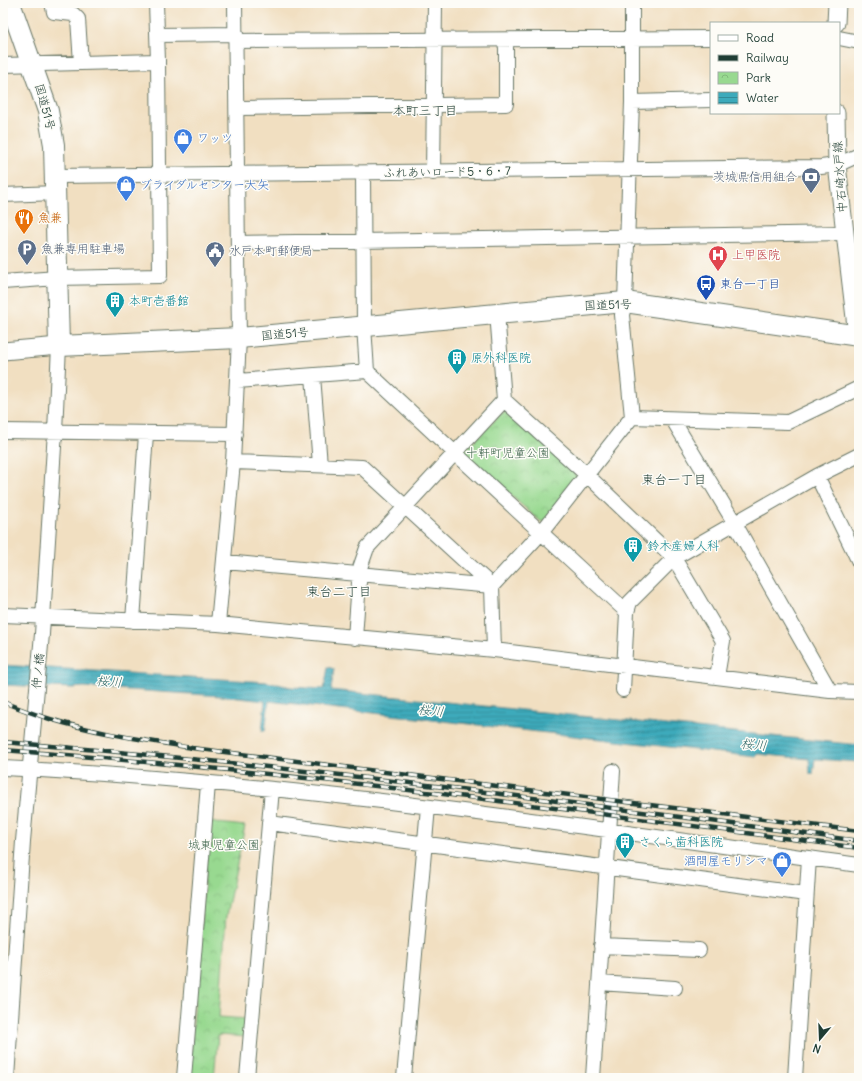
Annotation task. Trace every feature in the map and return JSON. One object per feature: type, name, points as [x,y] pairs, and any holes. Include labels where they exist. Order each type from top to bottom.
[{"type":"highway","name":"国道51号","points":[[10,3],[33,64],[48,112],[54,145],[56,185],[58,346],[239,338],[625,302],[858,338]]},
{"type":"main road","points":[[836,22],[837,3]]},
{"type":"main road","name":"中石崎水戸線","points":[[836,114],[837,165],[844,233],[858,338]]},
{"type":"main road","points":[[3,351],[58,346]]},
{"type":"street","points":[[52,3],[54,12],[73,14],[78,20],[81,63]]},
{"type":"street","points":[[3,282],[57,278],[160,276],[158,35],[156,3]]},
{"type":"street","points":[[218,624],[225,562],[233,462],[239,338],[238,108],[235,3]]},
{"type":"street","points":[[433,172],[436,39],[435,3]]},
{"type":"street","points":[[494,650],[492,586],[542,533],[632,417],[622,315],[625,302],[630,170],[632,3]]},
{"type":"street","points":[[158,35],[236,38],[506,40],[710,38]]},
{"type":"street","points":[[840,38],[859,42]]},
{"type":"street","points":[[238,108],[506,104],[506,40]]},
{"type":"street","points":[[3,65],[158,61]]},
{"type":"street","points":[[632,102],[710,100]]},
{"type":"street","name":"ふれあいロード5・6・7","points":[[3,195],[56,185],[159,175],[363,174],[821,167],[837,165],[859,155]]},
{"type":"street","points":[[363,174],[364,326],[368,371],[627,612]]},
{"type":"street","points":[[238,243],[627,238],[844,233]]},
{"type":"street","points":[[498,313],[504,400],[587,475],[674,558],[723,641],[717,677]]},
{"type":"street","name":"仲ノ橋","points":[[7,1078],[23,849],[42,634],[55,431],[58,346]]},
{"type":"street","points":[[237,381],[368,371]]},
{"type":"street","points":[[313,376],[320,465]]},
{"type":"street","points":[[632,417],[673,420],[788,422],[859,388]]},
{"type":"street","points":[[355,638],[360,568],[367,548],[504,400]]},
{"type":"street","points":[[673,420],[734,522],[830,691]]},
{"type":"street","points":[[3,431],[235,434]]},
{"type":"street","points":[[133,621],[146,434]]},
{"type":"street","points":[[622,690],[625,664],[627,612],[630,602],[674,558],[734,522],[859,454]]},
{"type":"street","points":[[233,462],[362,467],[492,586]]},
{"type":"street","points":[[817,476],[859,562]]},
{"type":"street","points":[[225,562],[492,586]]},
{"type":"street","points":[[3,615],[43,618],[218,624],[494,650],[625,664],[830,691],[859,692]]},
{"type":"street","points":[[3,768],[272,789],[428,807],[859,865]]},
{"type":"street","points":[[593,1078],[613,771]]},
{"type":"street","points":[[184,1078],[208,784]]},
{"type":"street","points":[[247,1078],[272,789]]},
{"type":"street","points":[[404,1078],[428,807]]},
{"type":"street","points":[[269,823],[806,894]]},
{"type":"street","points":[[795,1078],[806,894],[810,858]]},
{"type":"street","points":[[601,946],[699,950]]},
{"type":"street","points":[[599,983],[676,988]]},
{"type":"green space","name":"十軒町児童公園","points":[[507,411],[577,476],[577,479],[545,522],[540,521],[462,453],[502,413]]},
{"type":"green space","name":"城東児童公園","points":[[209,822],[245,826],[226,916],[219,1017],[249,1019],[247,1037],[218,1035],[214,1078],[189,1078]]},
{"type":"water","name":"桜川","points":[[3,665],[268,682],[291,687],[324,689],[328,667],[334,669],[331,690],[859,745],[859,762],[815,759],[813,774],[810,774],[809,759],[757,754],[756,757],[269,701],[265,731],[262,731],[265,701],[221,696],[84,687],[72,688],[3,685]]},
{"type":"railway","points":[[3,702],[67,724],[120,736],[192,748],[859,831]]},
{"type":"railway","points":[[3,742],[110,751],[324,773],[645,812],[859,841]]},
{"type":"railway","points":[[3,750],[324,780],[859,848]]},
{"type":"place","name":"ワッツ","points":[[183,155]]},
{"type":"place","name":"茨城県信用組合","points":[[811,194]]},
{"type":"place","name":"ブライダルセンター大矢","points":[[126,202]]},
{"type":"place","name":"魚兼","points":[[24,235]]},
{"type":"place","name":"魚兼専用駐車場","points":[[27,266]]},
{"type":"place","name":"水戸本町郵便局","points":[[215,268]]},
{"type":"place","name":"上甲医院","points":[[718,272]]},
{"type":"place","name":"東台一丁目","points":[[706,301]]},
{"type":"place","name":"本町壱番館","points":[[115,318]]},
{"type":"place","name":"原外科医院","points":[[457,375]]},
{"type":"place","name":"鈴木産婦人科","points":[[633,563]]},
{"type":"place","name":"さくら歯科医院","points":[[625,859]]},
{"type":"place","name":"酒問屋モリシマ","points":[[782,878]]},
{"type":"district","name":"本町三丁目","points":[[425,110]]},
{"type":"district","name":"東台一丁目","points":[[674,479]]},
{"type":"district","name":"東台二丁目","points":[[339,591]]}]
